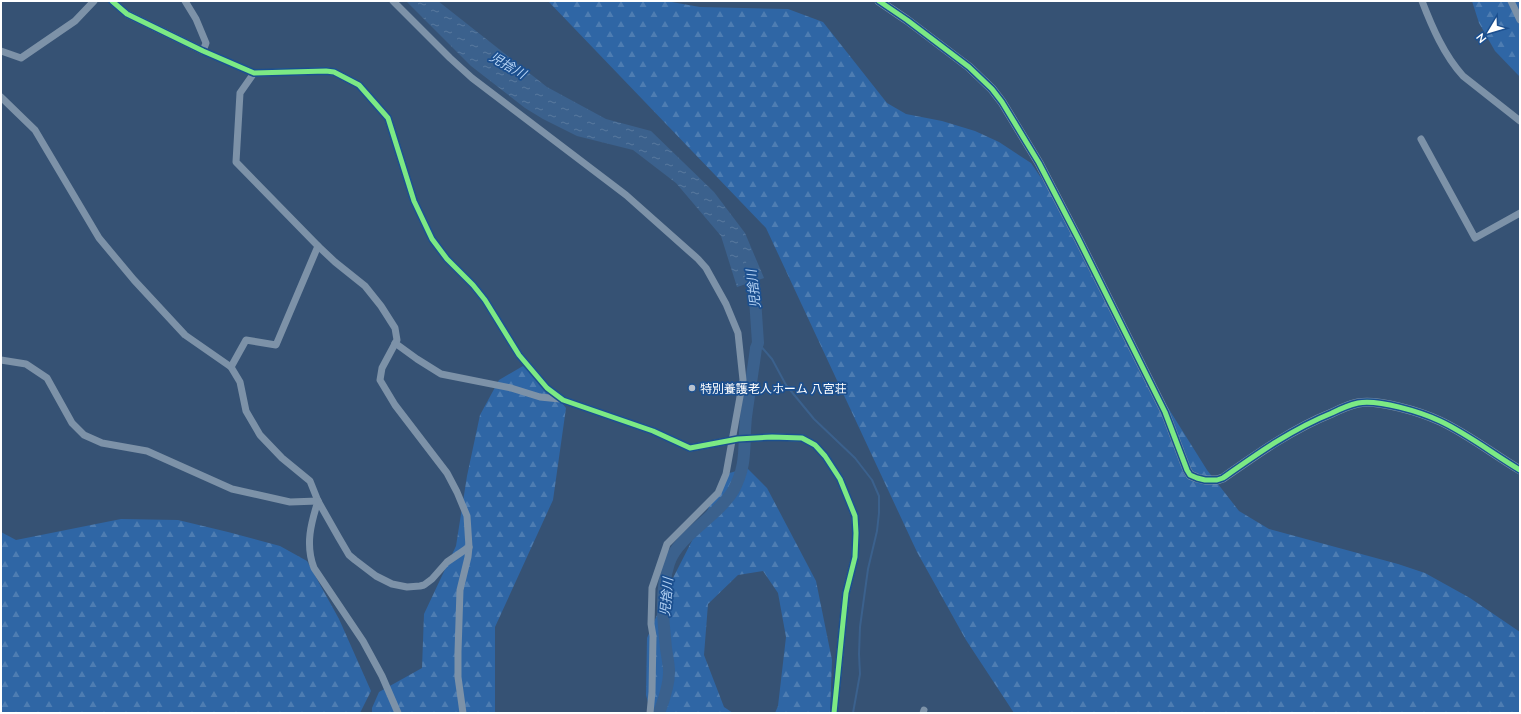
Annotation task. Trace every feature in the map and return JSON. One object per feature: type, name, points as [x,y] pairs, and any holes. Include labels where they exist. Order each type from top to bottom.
[{"type":"street","points":[[1,51],[21,58],[75,21],[94,1]]},
{"type":"street","points":[[112,1],[127,14],[203,51],[254,73],[319,70],[334,72],[359,85],[370,96],[389,121],[414,201],[432,239],[447,259],[481,295],[524,360],[547,388],[563,400]]},
{"type":"street","points":[[185,1],[196,19],[206,43],[203,51]]},
{"type":"street","points":[[393,1],[472,78],[626,195],[688,250],[706,268],[726,304],[738,333],[743,380],[735,440],[726,474],[718,493],[667,544],[652,588],[651,624],[653,636],[650,713]]},
{"type":"street","points":[[879,1],[907,20],[969,67],[992,89],[1008,111],[1038,163],[1079,240],[1165,412],[1187,470],[1194,478],[1205,480],[1217,480],[1222,478],[1275,442],[1302,426],[1358,403],[1399,408],[1428,416],[1458,430],[1520,470]]},
{"type":"street","points":[[1422,1],[1448,57],[1456,69],[1520,121]]},
{"type":"street","points":[[1510,1],[1520,20]]},
{"type":"street","points":[[254,73],[240,93],[236,162],[318,246],[370,291],[392,320],[397,337],[382,368],[380,380],[394,405],[450,478],[467,516],[469,548],[460,590],[458,652],[458,678],[463,713]]},
{"type":"street","points":[[1,98],[35,130],[99,238],[134,280],[185,335],[231,367],[240,382],[246,411],[260,435],[282,458],[310,481],[318,500],[349,555],[367,570],[392,584],[412,587],[424,586],[448,562],[469,548]]},
{"type":"street","points":[[1421,139],[1475,238],[1520,213]]},
{"type":"street","points":[[231,367],[246,340],[276,345],[318,246]]},
{"type":"street","points":[[395,343],[441,374],[512,388],[540,397],[563,400],[653,431],[690,448],[735,440],[772,437],[802,438],[815,445],[825,456],[840,479],[855,516],[855,557],[846,593],[834,713]]},
{"type":"street","points":[[1,360],[26,364],[47,378],[72,423],[84,435],[102,443],[148,451],[232,489],[290,502],[318,500]]},
{"type":"street","points":[[318,500],[314,512],[309,540],[312,561],[322,580],[363,641],[382,676],[398,713]]},
{"type":"green space","points":[[548,1],[666,1],[700,7],[788,9],[823,22],[887,103],[906,114],[942,121],[975,131],[999,142],[1031,163],[1067,216],[1087,266],[1150,379],[1207,470],[1239,511],[1269,529],[1398,564],[1425,573],[1470,598],[1520,632],[1520,713],[1014,713],[966,640],[917,552],[766,228]]},
{"type":"green space","points":[[1472,1],[1520,1],[1520,77],[1495,51],[1479,23]]},
{"type":"green space","points":[[523,366],[549,386],[566,408],[553,500],[495,627],[495,713],[372,713],[372,708],[379,692],[422,668],[424,614],[456,546],[467,476],[480,415],[499,380]]},
{"type":"green space","points":[[747,468],[767,488],[816,581],[832,660],[830,713],[775,713],[778,706],[786,637],[778,593],[763,571],[738,575],[708,604],[704,655],[724,707],[733,713],[651,713],[646,695],[647,638],[674,576],[726,474]]},
{"type":"green space","points":[[121,519],[178,520],[280,546],[307,561],[339,619],[371,691],[360,713],[1,713],[1,532],[16,540]]},
{"type":"water","points":[[406,1],[438,1],[547,87],[606,119],[651,131],[714,192],[745,233],[764,278],[737,287],[721,236],[676,183],[633,150],[577,136],[525,108],[471,66]]},
{"type":"waterway","name":"児捨川","points":[[659,713],[666,693],[669,677],[663,606],[664,584],[669,563],[681,544],[718,509],[733,491],[738,481],[743,463],[746,417],[758,343],[754,284],[751,266]]},
{"type":"waterway","points":[[758,343],[772,359],[786,385],[814,419],[855,458],[872,480],[879,496],[877,531],[868,569],[860,627],[860,674],[853,713]]},
{"type":"cycle path","points":[[112,1],[127,14],[203,51],[254,73],[326,71],[334,72],[359,85],[388,118],[414,201],[432,239],[447,259],[473,285],[485,300],[519,355],[547,388],[563,400],[653,431],[690,448],[738,439],[772,437],[802,438],[815,445],[825,456],[840,479],[855,516],[855,557],[846,593],[834,713]]},
{"type":"cycle path","points":[[879,1],[907,20],[969,67],[992,89],[1002,102],[1039,163],[1079,240],[1165,412],[1190,475],[1205,480],[1217,480],[1223,478],[1289,434],[1317,419],[1348,406],[1366,402],[1399,407],[1440,421],[1520,470]]},
{"type":"place","name":"特別養護老人ホーム 八宮荘","points":[[692,388]]}]
